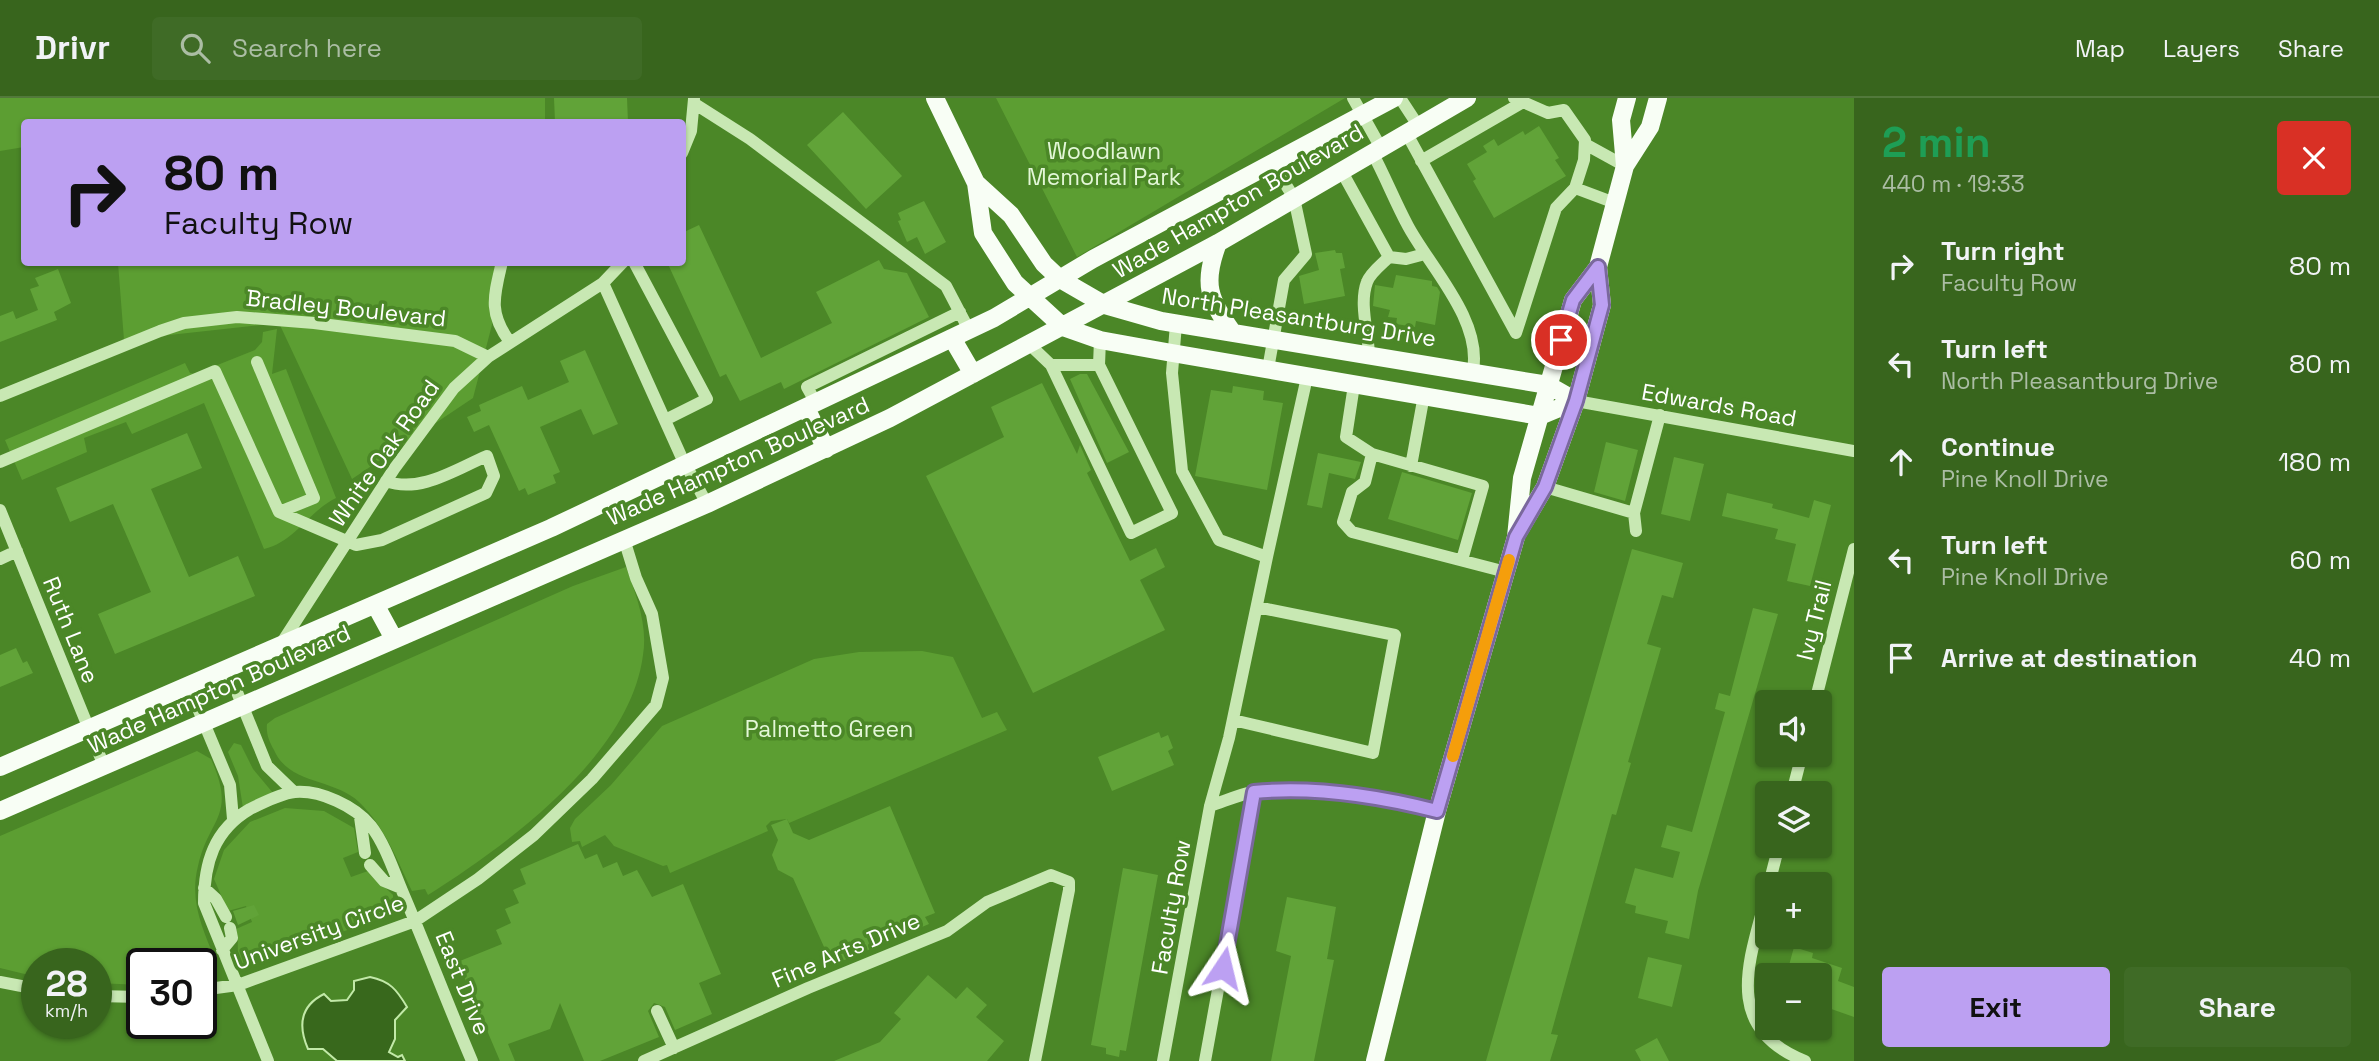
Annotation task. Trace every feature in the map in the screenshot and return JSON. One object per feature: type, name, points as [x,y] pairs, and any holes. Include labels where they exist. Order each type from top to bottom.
[{"type":"main road","name":"North Pleasantburg Drive","points":[[935,98],[976,183],[983,233],[1003,267],[1028,298],[1063,327],[1100,340],[1540,416]]},
{"type":"main road","name":"Wade Hampton Boulevard","points":[[0,768],[376,606],[686,466],[811,406],[969,330],[1394,98]]},
{"type":"main road","name":"Wade Hampton Boulevard","points":[[0,811],[708,504],[826,449],[1105,305],[1218,243],[1467,98]]},
{"type":"main road","points":[[1625,166],[1621,120],[1627,98]]},
{"type":"main road","points":[[1516,537],[1545,487],[1576,401],[1602,305],[1598,267],[1625,166],[1650,127],[1658,98]]},
{"type":"main road","name":"North Pleasantburg Drive","points":[[976,183],[1011,215],[1044,264],[1060,279],[1105,305],[1176,324],[1473,370],[1548,385],[1576,401]]},
{"type":"main road","points":[[1218,243],[1209,265],[1209,295],[1233,333]]},
{"type":"main road","points":[[1375,1061],[1437,811],[1516,537],[1522,478],[1548,385],[1573,300],[1598,267]]},
{"type":"main road","points":[[952,338],[972,374]]},
{"type":"main road","points":[[1540,416],[1576,401]]},
{"type":"main road","points":[[811,406],[826,449]]},
{"type":"main road","points":[[376,606],[394,639]]},
{"type":"street","points":[[1353,98],[1364,116],[1408,226],[1430,265],[1440,273],[1472,335],[1473,370]]},
{"type":"street","points":[[1400,98],[1421,161],[1516,333],[1556,208],[1575,188],[1584,160],[1585,140],[1564,110],[1548,113],[1518,100],[1421,161]]},
{"type":"street","points":[[687,131],[695,101],[946,286],[969,330]]},
{"type":"street","points":[[1585,144],[1625,166]]},
{"type":"street","points":[[1268,369],[1284,280],[1306,254],[1294,198],[1273,164]]},
{"type":"street","points":[[1341,170],[1356,192],[1388,257]]},
{"type":"street","points":[[1575,188],[1615,203]]},
{"type":"street","points":[[1388,257],[1406,259],[1425,254]]},
{"type":"street","points":[[1369,354],[1363,300],[1367,279],[1388,257]]},
{"type":"street","points":[[501,266],[493,302],[498,326],[510,342]]},
{"type":"street","name":"White Oak Road","points":[[278,649],[386,481],[447,396],[488,357],[603,284],[619,266]]},
{"type":"street","points":[[636,266],[707,399],[665,420]]},
{"type":"street","points":[[603,284],[686,466],[708,504]]},
{"type":"street","points":[[811,406],[807,387],[960,312]]},
{"type":"street","name":"Bradley Boulevard","points":[[0,396],[160,331],[184,323],[237,317],[424,335],[469,345],[488,357]]},
{"type":"street","points":[[1176,324],[1172,353],[1182,471],[1219,540],[1267,557]]},
{"type":"street","points":[[1029,344],[1051,365],[1131,533],[1172,513],[1100,365],[1100,340]]},
{"type":"street","points":[[257,362],[314,498],[279,512]]},
{"type":"street","points":[[1051,365],[1100,365]]},
{"type":"street","points":[[0,461],[215,371],[279,512],[356,545],[382,540],[486,493],[494,476],[487,456],[421,485],[400,487],[386,481]]},
{"type":"street","name":"Faculty Row","points":[[1163,1061],[1210,807],[1233,720],[1307,377]]},
{"type":"street","points":[[1354,385],[1346,437],[1372,454],[1483,486],[1462,561]]},
{"type":"street","points":[[1411,466],[1423,395]]},
{"type":"street","name":"Edwards Road","points":[[1576,401],[1854,451]]},
{"type":"street","points":[[1636,531],[1634,513],[1660,415]]},
{"type":"street","points":[[1372,454],[1365,482],[1352,492],[1343,522],[1352,532],[1506,572]]},
{"type":"street","points":[[1545,487],[1634,513]]},
{"type":"street","name":"Ruth Lane","points":[[0,510],[104,766]]},
{"type":"street","name":"University Circle","points":[[217,988],[238,985],[415,921],[478,879],[534,835],[592,779],[656,705],[663,678],[652,614],[636,578],[624,539]]},
{"type":"street","name":"Ivy Trail","points":[[1818,690],[1854,549]]},
{"type":"street","points":[[0,559],[17,551]]},
{"type":"street","points":[[1233,720],[1373,753],[1395,635],[1256,607]]},
{"type":"street","points":[[228,670],[267,766],[294,792]]},
{"type":"street","points":[[189,687],[230,785],[233,819]]},
{"type":"street","points":[[268,1061],[204,903],[204,876],[213,844],[233,819],[257,805],[294,792],[323,796],[349,807],[360,817],[368,859],[384,881],[401,888]]},
{"type":"street","points":[[1205,1061],[1254,792]]},
{"type":"street","points":[[1210,807],[1254,792],[1322,792],[1396,801],[1437,811]]},
{"type":"street","name":"East Drive","points":[[360,817],[371,826],[401,888],[472,1061]]},
{"type":"street","name":"Fine Arts Drive","points":[[644,1061],[947,930],[987,902],[1043,877],[1060,877],[1069,882],[1069,890],[1035,1061]]},
{"type":"street","points":[[204,888],[216,899],[228,923],[232,938],[222,950]]},
{"type":"street","points":[[1755,940],[1749,977],[1750,1015],[1771,1042],[1805,1061]]},
{"type":"street","points":[[0,982],[21,986]]},
{"type":"street","points":[[657,1011],[674,1048]]},
{"type":"green space","points":[[0,98],[545,98],[545,119],[21,119],[21,148],[0,151]]},
{"type":"green space","name":"Woodlawn Memorial Park","points":[[996,98],[1345,98],[1077,257]]},
{"type":"green space","points":[[118,266],[507,266],[473,398],[352,479],[279,323],[124,340]]},
{"type":"green space","points":[[277,329],[272,374],[286,369],[336,498],[318,510],[285,540],[264,549],[204,403],[132,434],[126,422],[84,438],[87,452],[22,480],[5,440],[185,363],[190,373],[195,374],[255,350],[262,342],[263,332]]},
{"type":"green space","points":[[626,567],[640,610],[644,644],[633,692],[615,728],[590,762],[561,794],[494,850],[428,895],[425,889],[412,891],[383,833],[359,802],[349,794],[290,770],[272,747],[267,734],[267,724],[275,718],[573,586]]},
{"type":"green space","name":"Palmetto Green","points":[[922,651],[953,657],[982,718],[997,712],[1007,730],[789,823],[787,819],[771,821],[766,826],[768,831],[670,873],[667,865],[663,866],[614,846],[605,835],[582,847],[580,841],[572,842],[570,828],[575,819],[611,785],[662,726],[814,659],[859,652]]},
{"type":"green space","points":[[234,743],[241,745],[253,769],[273,793],[243,808],[238,776],[228,752]]},
{"type":"green space","points":[[197,751],[211,759],[221,793],[218,816],[198,866],[195,891],[199,915],[210,948],[126,948],[126,984],[112,984],[112,948],[21,948],[21,973],[0,968],[0,836]]},
{"type":"green space","points":[[285,808],[324,811],[354,828],[358,852],[343,858],[351,877],[368,871],[393,895],[393,910],[389,915],[248,966],[242,965],[236,929],[252,922],[246,906],[228,911],[214,879],[224,850],[250,822]]},
{"type":"shaded area","points":[[370,977],[392,987],[407,1007],[395,1020],[395,1039],[389,1052],[398,1057],[402,1055],[405,1061],[337,1061],[323,1049],[308,1049],[302,1025],[310,1004],[324,994],[331,1001],[347,1000],[354,990],[354,981]]},
{"type":"building","points":[[554,98],[627,98],[628,119],[555,119]]},
{"type":"building","points":[[843,112],[902,176],[866,209],[807,145]]},
{"type":"building","points":[[1539,126],[1559,158],[1555,160],[1566,176],[1494,218],[1473,181],[1476,179],[1467,164],[1487,152],[1483,146],[1494,139],[1498,146],[1523,131],[1525,135]]},
{"type":"building","points":[[924,201],[946,242],[925,254],[917,237],[907,242],[898,221],[901,220],[898,213]]},
{"type":"building","points":[[699,225],[761,358],[832,323],[816,292],[879,260],[884,269],[907,273],[929,317],[784,389],[781,382],[740,401],[726,374],[720,377],[669,266],[686,266],[686,231]]},
{"type":"building","points":[[1335,250],[1336,253],[1342,253],[1345,268],[1340,269],[1345,296],[1304,304],[1299,276],[1319,270],[1315,253]]},
{"type":"building","points":[[58,269],[71,303],[54,312],[57,320],[0,342],[0,316],[13,311],[16,319],[38,310],[30,289],[39,286],[35,278]]},
{"type":"building","points":[[1396,275],[1432,281],[1432,286],[1437,287],[1440,292],[1435,325],[1416,321],[1415,327],[1396,324],[1397,318],[1388,317],[1390,310],[1373,306],[1375,285],[1393,288]]},
{"type":"building","points":[[585,350],[618,424],[593,435],[581,409],[540,427],[560,472],[553,475],[556,483],[528,495],[525,488],[519,491],[489,425],[474,432],[467,417],[481,411],[479,405],[522,386],[528,400],[569,382],[560,361]]},
{"type":"building","points":[[1087,374],[1129,452],[1107,463],[1070,379]]},
{"type":"building","points":[[1042,383],[1077,454],[1080,445],[1091,470],[1087,473],[1130,561],[1156,548],[1165,567],[1140,580],[1165,630],[1033,693],[926,476],[1004,437],[991,407]]},
{"type":"building","points":[[1233,386],[1264,391],[1263,400],[1283,403],[1267,490],[1195,476],[1211,390],[1232,393]]},
{"type":"building","points":[[187,433],[202,468],[151,489],[189,577],[238,556],[255,596],[115,654],[98,614],[151,592],[113,504],[70,522],[56,488]]},
{"type":"building","points":[[1606,442],[1638,450],[1625,501],[1594,492]]},
{"type":"building","points":[[1318,453],[1361,462],[1355,479],[1329,473],[1322,508],[1307,505]]},
{"type":"building","points":[[1674,457],[1704,464],[1690,521],[1661,514]]},
{"type":"building","points":[[1402,472],[1472,493],[1458,540],[1388,519]]},
{"type":"building","points":[[1727,493],[1773,504],[1772,508],[1809,518],[1814,500],[1831,505],[1810,586],[1787,581],[1796,544],[1775,539],[1778,529],[1722,516]]},
{"type":"building","points":[[1632,549],[1683,563],[1673,598],[1662,595],[1647,644],[1661,648],[1628,762],[1631,763],[1616,815],[1612,814],[1551,1034],[1558,1035],[1550,1061],[1486,1061]]},
{"type":"building","points":[[1753,608],[1778,614],[1698,891],[1689,939],[1665,933],[1668,921],[1635,913],[1636,906],[1625,903],[1635,868],[1673,878],[1680,852],[1661,847],[1667,825],[1692,832],[1725,712],[1715,709],[1719,693],[1730,696]]},
{"type":"building","points":[[16,648],[23,663],[27,661],[33,673],[0,687],[0,655]]},
{"type":"building","points":[[1159,732],[1161,738],[1168,735],[1173,748],[1168,751],[1174,765],[1112,791],[1098,757]]},
{"type":"building","points":[[890,806],[935,913],[925,917],[929,924],[835,964],[831,957],[829,958],[793,878],[778,870],[772,855],[778,840],[771,825],[787,819],[793,833],[809,840]]},
{"type":"building","points":[[578,844],[585,859],[597,854],[603,868],[617,862],[623,876],[637,870],[652,897],[683,884],[721,974],[699,983],[712,1014],[675,1030],[665,1007],[654,1003],[648,1011],[659,1037],[600,1061],[584,1061],[560,1003],[550,1029],[508,1044],[515,1061],[500,1061],[463,974],[455,977],[450,965],[502,944],[496,930],[511,923],[505,909],[519,903],[513,890],[526,884],[520,869]]},
{"type":"building","points":[[1123,868],[1158,875],[1126,1051],[1120,1050],[1119,1057],[1106,1054],[1106,1048],[1091,1045]]},
{"type":"building","points":[[1287,897],[1336,907],[1327,959],[1334,960],[1314,1061],[1271,1061],[1291,956],[1276,951]]},
{"type":"building","points":[[254,905],[259,915],[238,925],[233,911]]},
{"type":"building","points":[[1793,949],[1800,949],[1813,953],[1812,958],[1827,963],[1790,963]]},
{"type":"building","points":[[1648,957],[1682,965],[1672,1007],[1638,998]]},
{"type":"building","points":[[1832,965],[1842,968],[1838,981],[1854,987],[1854,1017],[1832,1009]]},
{"type":"building","points":[[928,975],[956,999],[967,987],[987,1005],[976,1017],[1004,1041],[987,1061],[834,1061],[880,1042],[901,1019],[894,1013]]},
{"type":"building","points":[[1657,1038],[1669,1061],[1641,1061],[1635,1050]]},
{"type":"slow traffic","points":[[1453,756],[1509,560]]},
{"type":"route","points":[[1223,968],[1254,792],[1278,789],[1322,792],[1396,801],[1437,811],[1516,537],[1545,487],[1576,401],[1602,305],[1598,267],[1573,300],[1561,340]]}]
